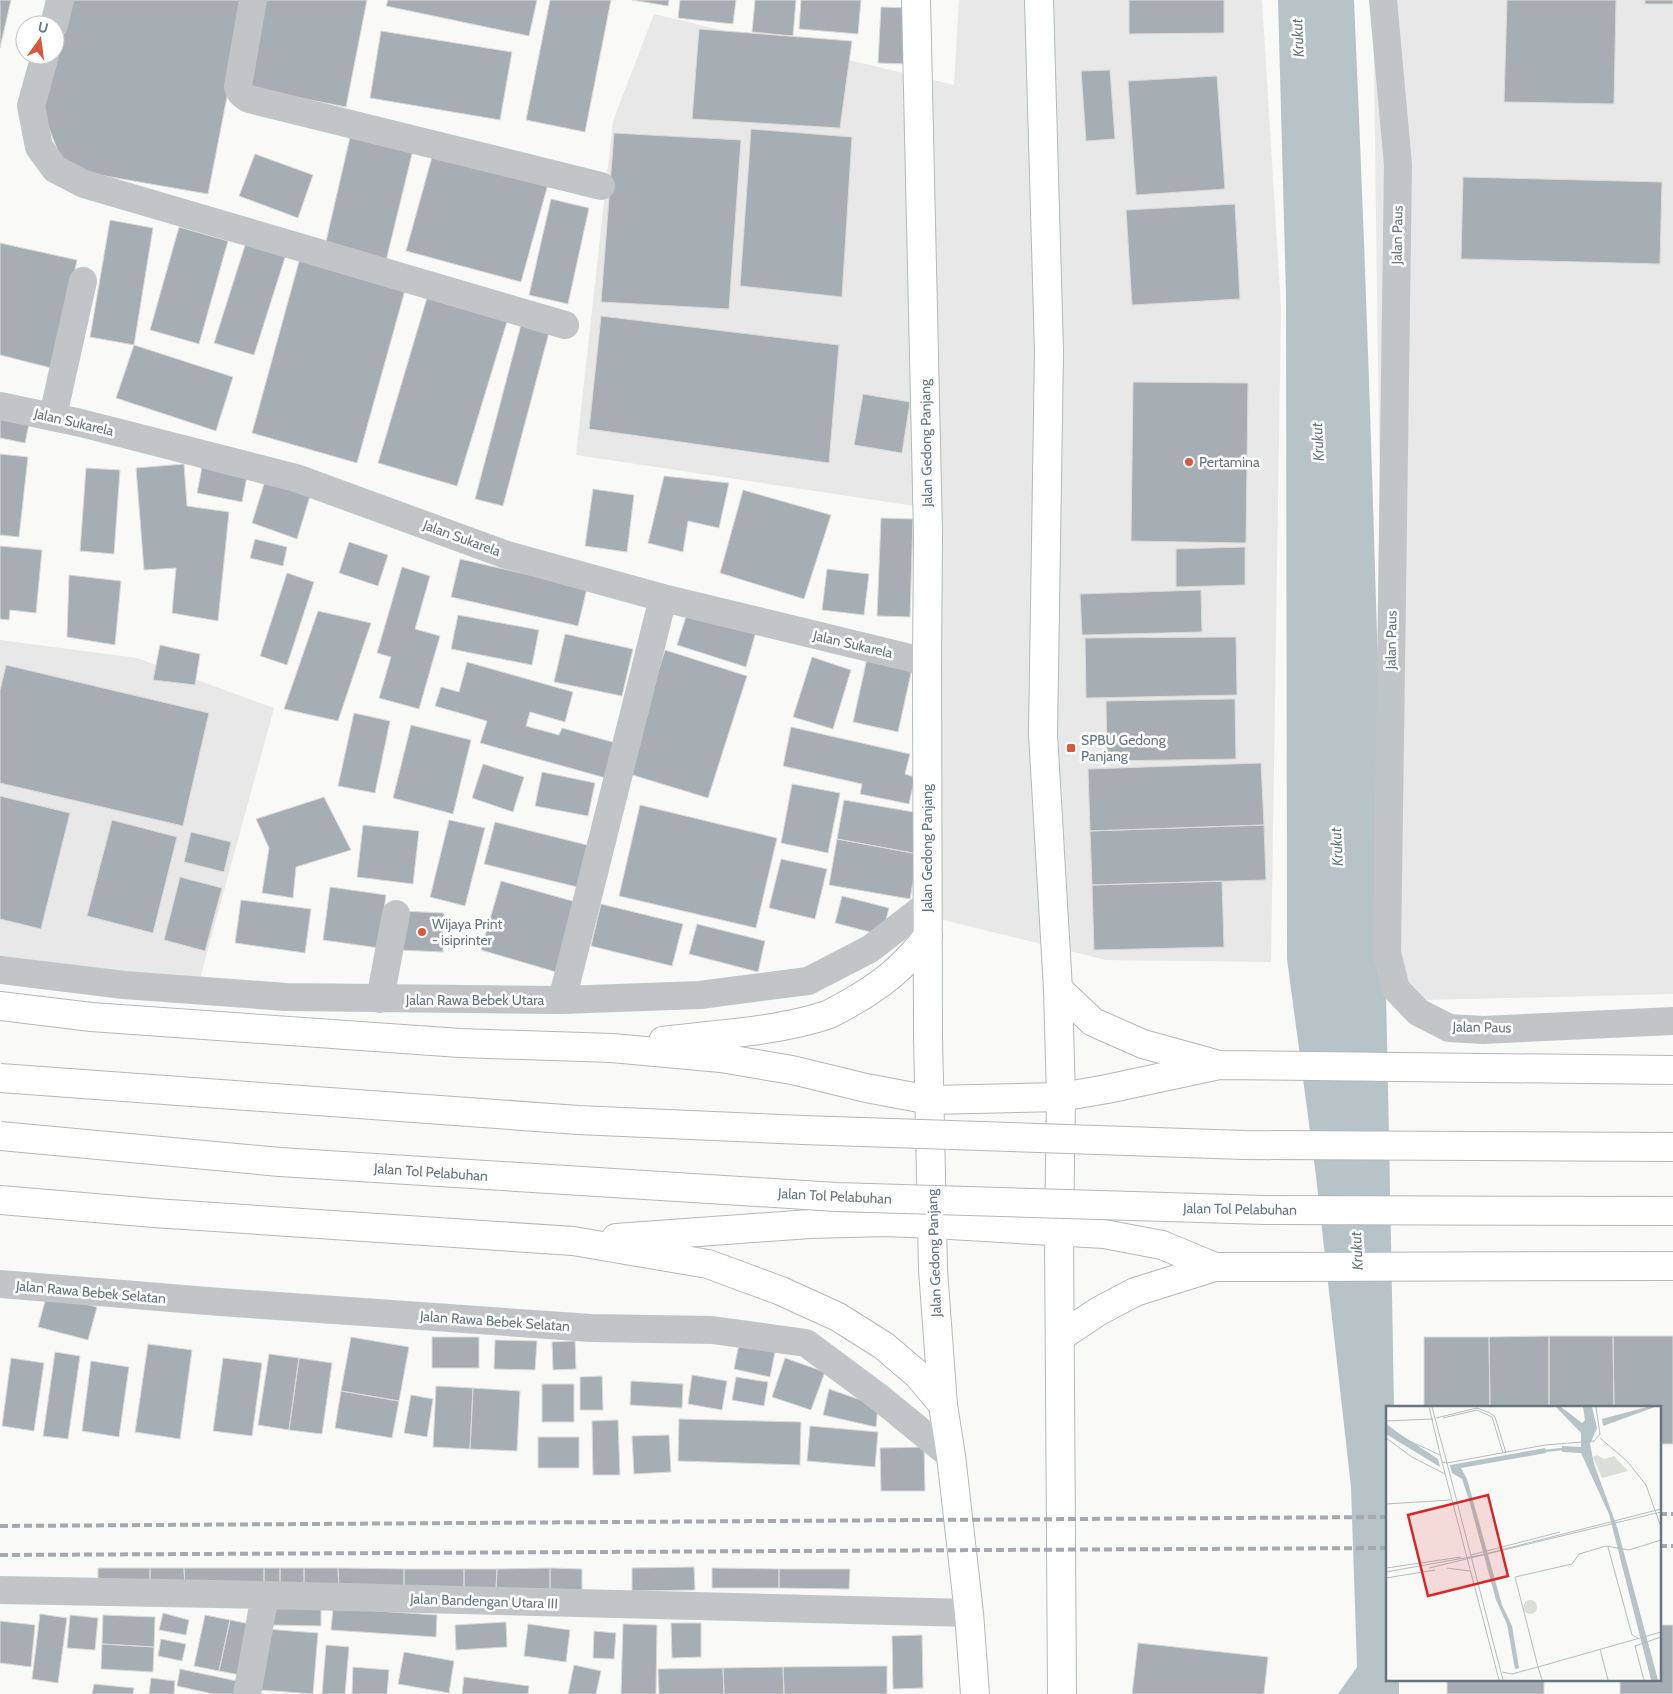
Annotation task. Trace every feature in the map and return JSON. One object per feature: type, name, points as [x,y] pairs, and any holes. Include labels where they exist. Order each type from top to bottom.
[{"type":"main road","name":"Jalan Gedong Panjang","points":[[916,0],[928,534],[928,936],[933,1270],[944,1405],[968,1613],[975,1694]]},
{"type":"main road","points":[[1039,0],[1049,351],[1043,734],[1058,989],[1061,1097],[1058,1232],[1062,1694]]},
{"type":"main road","points":[[612,1048],[779,1027],[829,1014],[867,993],[891,975],[911,958],[928,936]]},
{"type":"main road","points":[[1058,989],[1093,1022],[1143,1044],[1187,1058],[1231,1065],[1673,1070]]},
{"type":"main road","points":[[0,1006],[91,1017],[460,1043],[612,1048],[721,1058],[792,1070],[866,1088],[930,1100],[1061,1097],[1231,1065]]},
{"type":"main road","points":[[0,1078],[568,1119],[803,1130],[1244,1145],[1673,1147]]},
{"type":"main road","name":"Jalan Tol Pelabuhan","points":[[0,1136],[280,1162],[836,1197],[1266,1210],[1673,1211]]},
{"type":"main road","points":[[0,1200],[572,1241],[708,1264],[781,1291],[838,1317],[884,1346],[918,1375],[944,1405]]},
{"type":"main road","points":[[572,1241],[810,1224],[885,1222],[1104,1234],[1162,1245],[1227,1267]]},
{"type":"main road","points":[[1060,1337],[1099,1311],[1135,1292],[1227,1267],[1673,1266]]},
{"type":"street","points":[[56,15],[60,0]]},
{"type":"street","points":[[253,0],[238,86],[238,90],[243,96],[601,186]]},
{"type":"street","name":"Jalan Paus","points":[[1384,0],[1398,165],[1387,953],[1396,989],[1418,1012],[1449,1028],[1483,1030],[1673,1021]]},
{"type":"street","points":[[42,65],[31,106],[39,147],[55,169],[84,184],[565,326]]},
{"type":"street","points":[[53,416],[83,282]]},
{"type":"street","name":"Jalan Sukarela","points":[[0,406],[53,416],[296,478],[508,555],[663,598],[927,662]]},
{"type":"street","points":[[562,1000],[663,598]]},
{"type":"street","name":"Jalan Rawa Bebek Utara","points":[[0,970],[124,985],[258,995],[380,999],[562,1000],[700,995],[808,981],[870,949],[928,904]]},
{"type":"street","points":[[380,999],[396,914]]},
{"type":"street","name":"Jalan Rawa Bebek Selatan","points":[[0,1284],[220,1302],[581,1327],[712,1330],[806,1343],[880,1398],[951,1456]]},
{"type":"street","name":"Jalan Bandengan Utara III","points":[[0,1590],[968,1613]]},
{"type":"street","points":[[247,1694],[265,1595]]},
{"type":"shaded area","points":[[959,0],[1262,0],[1281,308],[1271,962],[1106,960],[915,913],[928,508],[576,455],[613,121],[654,14],[954,85]]},
{"type":"shaded area","points":[[1373,0],[1673,0],[1673,994],[1387,1001]]},
{"type":"shaded area","points":[[0,640],[137,658],[274,708],[199,982],[0,960]]},
{"type":"water","name":"Krukut","points":[[1278,0],[1354,0],[1374,528],[1391,1232],[1394,1406],[1386,1406],[1386,1682],[1399,1682],[1399,1694],[1338,1694],[1357,1667],[1351,1487],[1316,1176],[1287,959],[1286,295]]},
{"type":"building","points":[[0,0],[11,0],[0,48]]},
{"type":"building","points":[[68,0],[246,0],[208,194],[65,169],[41,108],[52,65],[65,65],[64,15]]},
{"type":"building","points":[[266,0],[367,0],[346,107],[249,88]]},
{"type":"building","points":[[388,0],[537,0],[529,36],[386,6]]},
{"type":"building","points":[[550,0],[611,0],[585,132],[526,120]]},
{"type":"building","points":[[632,0],[669,0],[668,6]]},
{"type":"building","points":[[680,0],[736,0],[733,24],[678,18]]},
{"type":"building","points":[[755,0],[796,0],[793,36],[752,32]]},
{"type":"building","points":[[801,0],[861,0],[858,34],[799,29]]},
{"type":"building","points":[[1129,0],[1224,0],[1224,33],[1129,34]]},
{"type":"building","points":[[1507,0],[1616,0],[1614,104],[1504,102]]},
{"type":"building","points":[[1645,0],[1673,0],[1673,4],[1645,4]]},
{"type":"building","points":[[881,7],[911,8],[908,64],[878,63]]},
{"type":"building","points":[[699,29],[852,41],[840,128],[692,119]]},
{"type":"building","points":[[381,31],[512,52],[500,120],[370,98]]},
{"type":"building","points":[[1110,70],[1115,139],[1086,141],[1081,71]]},
{"type":"building","points":[[1217,76],[1225,189],[1136,195],[1128,81]]},
{"type":"building","points":[[751,129],[852,137],[842,297],[740,286]]},
{"type":"building","points":[[351,133],[413,150],[385,265],[324,250]]},
{"type":"building","points":[[614,133],[741,140],[729,309],[601,302]]},
{"type":"building","points":[[435,146],[550,177],[521,282],[406,251]]},
{"type":"building","points":[[255,154],[313,175],[298,218],[239,196]]},
{"type":"building","points":[[1463,177],[1662,182],[1660,264],[1461,259]]},
{"type":"building","points":[[551,199],[589,208],[568,304],[529,295]]},
{"type":"building","points":[[1235,204],[1240,299],[1132,305],[1126,210]]},
{"type":"building","points":[[110,220],[153,228],[134,345],[90,337]]},
{"type":"building","points":[[179,227],[228,241],[199,344],[150,330]]},
{"type":"building","points":[[248,236],[288,248],[254,355],[214,343]]},
{"type":"building","points":[[0,243],[77,260],[55,369],[0,355]]},
{"type":"building","points":[[301,254],[407,283],[357,463],[252,433]]},
{"type":"building","points":[[429,291],[509,315],[457,486],[378,463]]},
{"type":"building","points":[[601,316],[839,345],[829,463],[589,429]]},
{"type":"building","points":[[523,317],[551,325],[503,506],[475,499]]},
{"type":"building","points":[[134,345],[233,377],[216,431],[116,398]]},
{"type":"building","name":"Pertamina","points":[[1133,382],[1248,383],[1246,543],[1131,541]]},
{"type":"building","points":[[863,394],[910,402],[902,453],[854,445]]},
{"type":"building","points":[[0,407],[31,414],[25,443],[0,438]]},
{"type":"building","points":[[0,454],[28,457],[19,537],[0,535]]},
{"type":"building","points":[[204,457],[249,466],[242,502],[197,493]]},
{"type":"building","points":[[184,464],[187,506],[229,512],[218,621],[172,613],[176,568],[144,570],[136,468]]},
{"type":"building","points":[[86,468],[120,470],[114,554],[80,551]]},
{"type":"building","points":[[664,476],[729,483],[719,528],[688,521],[683,552],[648,543]]},
{"type":"building","points":[[265,481],[310,496],[297,539],[252,523]]},
{"type":"building","points":[[593,489],[634,495],[627,552],[585,546]]},
{"type":"building","points":[[743,490],[831,515],[804,599],[720,573]]},
{"type":"building","points":[[881,518],[913,519],[910,617],[877,616]]},
{"type":"building","points":[[255,539],[287,547],[283,566],[250,558]]},
{"type":"building","points":[[349,542],[388,555],[378,586],[339,573]]},
{"type":"building","points":[[0,546],[42,550],[36,613],[10,610],[9,620],[0,619]]},
{"type":"building","points":[[1245,547],[1245,585],[1176,587],[1176,549]]},
{"type":"building","points":[[460,559],[587,588],[578,626],[451,597]]},
{"type":"building","points":[[402,567],[430,576],[415,629],[440,636],[419,709],[379,698],[391,657],[377,653]]},
{"type":"building","points":[[827,569],[869,574],[864,615],[822,610]]},
{"type":"building","points":[[287,573],[314,582],[287,665],[260,656]]},
{"type":"building","points":[[69,575],[121,581],[115,645],[67,637]]},
{"type":"building","points":[[1201,590],[1202,632],[1082,635],[1080,594]]},
{"type":"building","points":[[689,607],[757,628],[746,667],[677,645]]},
{"type":"building","points":[[318,611],[371,623],[338,721],[284,709]]},
{"type":"building","points":[[458,615],[539,630],[532,665],[451,649]]},
{"type":"building","points":[[565,634],[633,649],[622,696],[554,682]]},
{"type":"building","points":[[1236,637],[1237,695],[1086,698],[1085,638]]},
{"type":"building","points":[[160,645],[200,654],[195,685],[153,680]]},
{"type":"building","points":[[665,650],[747,676],[708,798],[626,773]]},
{"type":"building","points":[[868,654],[913,664],[898,732],[853,722]]},
{"type":"building","points":[[812,657],[851,670],[833,729],[793,717]]},
{"type":"building","points":[[467,662],[573,692],[565,722],[530,712],[526,726],[559,735],[562,728],[623,745],[613,780],[480,743],[487,721],[435,706],[441,687],[459,692]]},
{"type":"building","points":[[6,665],[209,713],[183,826],[0,783],[0,690]]},
{"type":"building","points":[[1235,699],[1236,759],[1107,761],[1106,701]]},
{"type":"building","points":[[354,713],[390,721],[375,793],[338,786]]},
{"type":"building","points":[[411,725],[471,740],[453,814],[393,798]]},
{"type":"building","points":[[791,727],[910,754],[905,774],[915,777],[909,804],[860,794],[862,784],[783,766]]},
{"type":"building","points":[[1261,763],[1264,825],[1090,831],[1088,769]]},
{"type":"building","points":[[483,764],[524,777],[513,812],[472,798]]},
{"type":"building","points":[[542,772],[595,783],[588,816],[535,806]]},
{"type":"building","points":[[792,784],[840,793],[828,853],[781,843]]},
{"type":"building","points":[[0,796],[70,813],[41,929],[0,919]]},
{"type":"building","points":[[324,797],[351,850],[296,867],[293,898],[262,893],[269,848],[256,819]]},
{"type":"building","points":[[844,800],[925,814],[918,854],[837,839]]},
{"type":"building","points":[[640,805],[777,838],[756,928],[619,896]]},
{"type":"building","points":[[112,820],[177,837],[153,933],[87,916]]},
{"type":"building","points":[[449,820],[485,828],[465,906],[430,897]]},
{"type":"building","points":[[495,822],[587,845],[577,887],[484,864]]},
{"type":"building","points":[[363,825],[419,831],[413,884],[357,877]]},
{"type":"building","points":[[1264,825],[1266,880],[1092,885],[1090,831]]},
{"type":"building","points":[[191,832],[231,842],[224,872],[184,862]]},
{"type":"building","points":[[837,839],[918,854],[910,899],[829,885]]},
{"type":"building","points":[[781,859],[827,869],[815,919],[769,908]]},
{"type":"building","points":[[180,877],[222,888],[205,951],[164,940]]},
{"type":"building","points":[[501,881],[583,904],[563,974],[481,950]]},
{"type":"building","points":[[1222,881],[1224,947],[1094,950],[1092,885]]},
{"type":"building","points":[[330,887],[386,895],[379,948],[323,940]]},
{"type":"building","points":[[842,896],[889,908],[882,935],[835,923]]},
{"type":"building","points":[[241,900],[311,909],[305,953],[235,943]]},
{"type":"building","points":[[601,904],[683,924],[672,966],[591,946]]},
{"type":"building","name":"Wijaya Print - isiprinter","points":[[401,911],[444,913],[443,952],[400,950]]},
{"type":"building","points":[[697,924],[765,941],[758,972],[689,954]]},
{"type":"building","points":[[47,1294],[97,1307],[88,1340],[38,1327]]},
{"type":"building","points":[[1549,1336],[1549,1406],[1490,1406],[1489,1337]]},
{"type":"building","points":[[1549,1336],[1613,1336],[1614,1406],[1549,1406]]},
{"type":"building","points":[[1613,1336],[1673,1336],[1673,1444],[1660,1444],[1660,1406],[1614,1406]]},
{"type":"building","points":[[351,1337],[409,1347],[399,1401],[341,1391]]},
{"type":"building","points":[[432,1337],[479,1337],[479,1368],[432,1368]]},
{"type":"building","points":[[1424,1337],[1489,1337],[1490,1406],[1424,1406]]},
{"type":"building","points":[[740,1339],[776,1347],[770,1377],[734,1369]]},
{"type":"building","points":[[495,1340],[537,1341],[535,1370],[494,1369]]},
{"type":"building","points":[[575,1341],[576,1369],[553,1370],[552,1342]]},
{"type":"building","points":[[148,1344],[192,1350],[180,1439],[135,1432]]},
{"type":"building","points":[[55,1352],[80,1356],[68,1439],[43,1436]]},
{"type":"building","points":[[269,1354],[299,1358],[289,1430],[258,1425]]},
{"type":"building","points":[[11,1358],[44,1363],[34,1431],[2,1426]]},
{"type":"building","points":[[223,1358],[262,1363],[252,1436],[213,1431]]},
{"type":"building","points":[[299,1358],[332,1363],[322,1434],[289,1430]]},
{"type":"building","points":[[785,1358],[825,1372],[811,1410],[772,1397]]},
{"type":"building","points":[[91,1361],[129,1367],[119,1437],[82,1431]]},
{"type":"building","points":[[692,1375],[727,1381],[722,1410],[688,1404]]},
{"type":"building","points":[[602,1376],[603,1410],[580,1410],[580,1377]]},
{"type":"building","points":[[736,1377],[768,1382],[764,1406],[732,1400]]},
{"type":"building","points":[[631,1381],[683,1384],[682,1408],[630,1405]]},
{"type":"building","points":[[542,1384],[574,1384],[574,1422],[542,1422]]},
{"type":"building","points":[[436,1386],[473,1388],[470,1449],[433,1447]]},
{"type":"building","points":[[473,1388],[520,1391],[517,1451],[470,1449]]},
{"type":"building","points":[[829,1389],[878,1406],[876,1427],[823,1415]]},
{"type":"building","points":[[341,1391],[399,1401],[392,1438],[335,1428]]},
{"type":"building","points":[[411,1395],[433,1399],[427,1437],[404,1433]]},
{"type":"building","points":[[679,1419],[801,1422],[800,1465],[678,1461]]},
{"type":"building","points":[[618,1420],[620,1475],[593,1475],[592,1421]]},
{"type":"building","points":[[810,1426],[878,1432],[875,1467],[807,1461]]},
{"type":"building","points":[[669,1435],[671,1472],[634,1474],[632,1436]]},
{"type":"building","points":[[538,1437],[579,1437],[579,1468],[538,1468]]},
{"type":"building","points":[[924,1447],[925,1491],[881,1491],[880,1448]]},
{"type":"building","points":[[694,1567],[695,1590],[632,1591],[632,1568]]},
{"type":"building","points":[[98,1568],[150,1568],[150,1589],[98,1590]]},
{"type":"building","points":[[150,1568],[184,1568],[185,1589],[150,1589]]},
{"type":"building","points":[[184,1568],[264,1568],[264,1589],[185,1589]]},
{"type":"building","points":[[264,1568],[280,1568],[280,1589],[264,1589]]},
{"type":"building","points":[[280,1568],[304,1568],[304,1590],[280,1589]]},
{"type":"building","points":[[304,1568],[338,1568],[339,1589],[304,1590]]},
{"type":"building","points":[[338,1568],[404,1569],[404,1590],[339,1589]]},
{"type":"building","points":[[550,1568],[582,1569],[582,1590],[550,1589]]},
{"type":"building","points":[[550,1568],[550,1589],[496,1590],[497,1569]]},
{"type":"building","points":[[712,1568],[779,1569],[779,1588],[712,1588]]},
{"type":"building","points":[[404,1569],[464,1569],[464,1590],[404,1590]]},
{"type":"building","points":[[464,1569],[497,1569],[496,1590],[464,1590]]},
{"type":"building","points":[[779,1569],[850,1569],[849,1589],[779,1588]]},
{"type":"building","points":[[272,1604],[321,1605],[321,1626],[272,1625]]},
{"type":"building","points":[[333,1608],[437,1615],[436,1637],[331,1630]]},
{"type":"building","points":[[163,1613],[189,1620],[186,1635],[159,1630]]},
{"type":"building","points":[[40,1614],[67,1618],[58,1683],[32,1679]]},
{"type":"building","points":[[70,1615],[98,1618],[95,1650],[67,1648]]},
{"type":"building","points":[[103,1615],[155,1617],[154,1647],[102,1644]]},
{"type":"building","points":[[205,1615],[230,1620],[219,1671],[194,1666]]},
{"type":"building","points":[[230,1620],[255,1625],[245,1676],[219,1671]]},
{"type":"building","points":[[0,1621],[35,1625],[31,1667],[0,1663]]},
{"type":"building","points":[[506,1622],[507,1647],[456,1650],[455,1625]]},
{"type":"building","points":[[671,1623],[701,1623],[701,1657],[672,1658]]},
{"type":"building","points":[[528,1624],[570,1630],[566,1662],[524,1656]]},
{"type":"building","points":[[623,1624],[657,1625],[656,1694],[621,1694]]},
{"type":"building","points":[[1660,1625],[1673,1625],[1673,1694],[1620,1694],[1620,1682],[1660,1682]]},
{"type":"building","points":[[265,1629],[318,1633],[313,1694],[260,1690]]},
{"type":"building","points":[[594,1631],[616,1633],[614,1659],[593,1658]]},
{"type":"building","points":[[922,1635],[923,1688],[893,1689],[892,1636]]},
{"type":"building","points":[[161,1639],[186,1644],[182,1661],[158,1656]]},
{"type":"building","points":[[1138,1643],[1268,1657],[1264,1694],[1132,1694]]},
{"type":"building","points":[[102,1644],[154,1647],[153,1672],[101,1669]]},
{"type":"building","points":[[326,1645],[349,1647],[345,1694],[322,1694]]},
{"type":"building","points":[[404,1652],[454,1661],[449,1693],[398,1684]]},
{"type":"building","points":[[574,1665],[601,1671],[596,1694],[568,1694]]},
{"type":"building","points":[[887,1666],[887,1694],[784,1694],[783,1667]]},
{"type":"building","points":[[353,1667],[389,1670],[387,1694],[352,1694]]},
{"type":"building","points":[[783,1667],[784,1694],[724,1694],[723,1668]]},
{"type":"building","points":[[723,1668],[724,1694],[659,1694],[658,1669]]},
{"type":"building","points":[[180,1669],[237,1681],[235,1694],[213,1694],[177,1686]]},
{"type":"building","points":[[464,1677],[529,1686],[528,1694],[462,1694]]},
{"type":"building","points":[[151,1678],[175,1681],[174,1694],[149,1694]]},
{"type":"building","points":[[1447,1682],[1544,1682],[1544,1694],[1447,1694]]},
{"type":"building","points":[[94,1684],[134,1688],[133,1694],[92,1694]]},
{"type":"railway","points":[[1660,1514],[1673,1514]]},
{"type":"railway","points":[[0,1526],[1386,1517]]},
{"type":"railway","points":[[1660,1546],[1673,1546]]},
{"type":"railway","points":[[0,1555],[1386,1548]]},
{"type":"place","name":"Pertamina","points":[[1189,462]]},
{"type":"place","name":"SPBU Gedong Panjang","points":[[1071,748]]},
{"type":"place","name":"Wijaya Print - isiprinter","points":[[422,932]]}]
